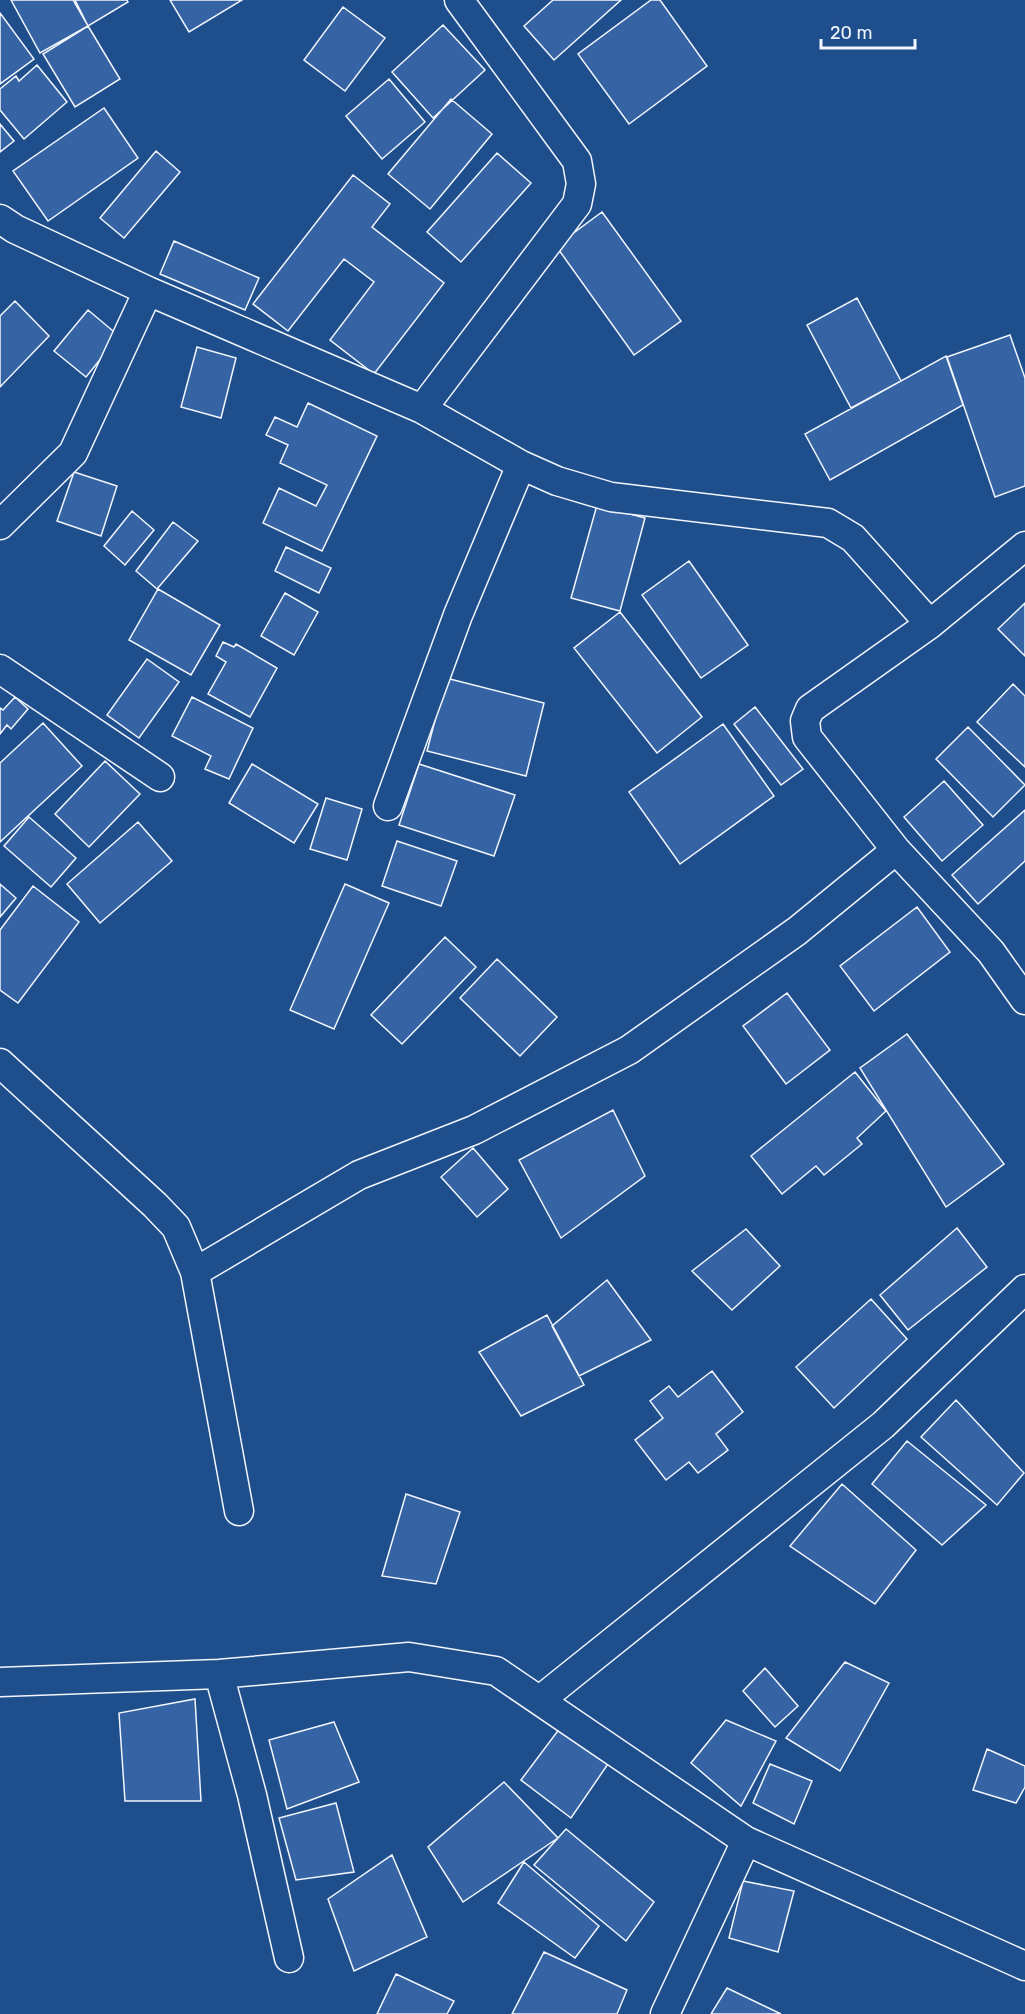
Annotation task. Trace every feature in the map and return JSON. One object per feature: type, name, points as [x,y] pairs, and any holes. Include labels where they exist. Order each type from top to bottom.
[{"type":"street","points":[[422,409],[578,204],[581,184],[577,161],[459,0]]},
{"type":"street","points":[[0,219],[15,229],[148,291],[422,409],[521,465],[557,481],[611,497],[828,523],[853,538],[930,624]]},
{"type":"street","points":[[0,525],[73,453],[148,291]]},
{"type":"street","points":[[388,806],[458,615],[521,465]]},
{"type":"street","points":[[1025,546],[930,624],[810,709],[805,721],[807,737],[896,850],[992,952],[1025,1000]]},
{"type":"street","points":[[0,669],[160,777]]},
{"type":"street","points":[[195,1272],[359,1175],[474,1130],[629,1050],[797,932],[896,850]]},
{"type":"street","points":[[0,1063],[176,1227],[195,1272],[239,1511]]},
{"type":"street","points":[[540,1700],[883,1425],[1025,1289]]},
{"type":"street","points":[[0,1682],[219,1674],[409,1657],[496,1671],[746,1841],[1025,1966]]},
{"type":"street","points":[[219,1674],[252,1795],[289,1958]]},
{"type":"street","points":[[665,2014],[746,1841]]},
{"type":"building","points":[[11,0],[73,0],[88,26],[40,53]]},
{"type":"building","points":[[75,0],[127,0],[128,2],[88,26]]},
{"type":"building","points":[[170,0],[242,0],[189,32]]},
{"type":"building","points":[[553,0],[621,0],[554,60],[524,26]]},
{"type":"building","points":[[651,0],[660,0],[707,66],[629,124],[578,54]]},
{"type":"building","points":[[343,7],[385,38],[345,91],[304,60]]},
{"type":"building","points":[[0,13],[34,59],[0,84]]},
{"type":"building","points":[[443,25],[485,70],[433,118],[392,72]]},
{"type":"building","points":[[88,26],[120,79],[75,107],[43,54]]},
{"type":"building","points":[[37,65],[67,102],[24,139],[0,110],[0,89],[16,76],[19,81]]},
{"type":"building","points":[[389,79],[425,122],[382,159],[346,116]]},
{"type":"building","points":[[451,99],[492,134],[430,209],[388,174]]},
{"type":"building","points":[[104,108],[138,158],[48,221],[13,171]]},
{"type":"building","points":[[0,124],[14,141],[0,152]]},
{"type":"building","points":[[156,151],[180,172],[124,238],[100,218]]},
{"type":"building","points":[[497,153],[531,183],[461,262],[427,232]]},
{"type":"building","points":[[353,175],[390,204],[372,227],[444,283],[374,374],[330,340],[374,282],[344,259],[288,331],[253,304]]},
{"type":"building","points":[[602,212],[681,321],[634,355],[556,246]]},
{"type":"building","points":[[174,241],[259,278],[245,310],[160,274]]},
{"type":"building","points":[[857,298],[901,381],[851,408],[807,325]]},
{"type":"building","points":[[15,301],[49,336],[0,387],[0,316]]},
{"type":"building","points":[[88,310],[119,336],[86,377],[54,351]]},
{"type":"building","points":[[1010,335],[1025,378],[1025,486],[995,497],[947,357]]},
{"type":"building","points":[[197,347],[236,358],[221,418],[181,407]]},
{"type":"building","points":[[946,356],[963,405],[830,480],[805,434]]},
{"type":"building","points":[[308,403],[377,436],[322,551],[263,523],[279,488],[316,506],[327,485],[280,463],[288,445],[266,435],[275,417],[297,427]]},
{"type":"building","points":[[74,472],[117,486],[101,536],[57,521]]},
{"type":"building","points":[[597,505],[645,518],[620,611],[571,598]]},
{"type":"building","points":[[132,511],[154,530],[125,565],[104,546]]},
{"type":"building","points":[[173,522],[198,541],[157,589],[136,571]]},
{"type":"building","points":[[286,547],[331,568],[319,593],[275,571]]},
{"type":"building","points":[[689,561],[748,645],[701,678],[642,595]]},
{"type":"building","points":[[158,589],[220,625],[191,675],[129,640]]},
{"type":"building","points":[[285,593],[318,612],[294,655],[261,636]]},
{"type":"building","points":[[1025,603],[1025,656],[998,629]]},
{"type":"building","points":[[620,612],[702,717],[657,753],[574,648]]},
{"type":"building","points":[[223,642],[234,647],[236,644],[277,668],[250,717],[208,694],[226,662],[216,656]]},
{"type":"building","points":[[147,659],[179,682],[139,738],[107,715]]},
{"type":"building","points":[[446,678],[544,703],[526,776],[427,751]]},
{"type":"building","points":[[1013,684],[1025,696],[1025,767],[977,722]]},
{"type":"building","points":[[15,697],[28,709],[11,729],[7,725],[0,734],[0,708],[3,710]]},
{"type":"building","points":[[192,697],[253,728],[229,779],[205,769],[211,756],[172,736]]},
{"type":"building","points":[[755,707],[803,769],[781,785],[734,724]]},
{"type":"building","points":[[43,723],[82,766],[0,842],[0,763]]},
{"type":"building","points":[[723,724],[774,796],[680,864],[629,792]]},
{"type":"building","points":[[968,727],[1025,785],[993,817],[936,759]]},
{"type":"building","points":[[105,761],[140,794],[89,847],[55,814]]},
{"type":"building","points":[[252,764],[318,804],[294,843],[229,803]]},
{"type":"building","points":[[419,764],[515,795],[494,856],[399,825]]},
{"type":"building","points":[[944,781],[983,825],[942,861],[904,817]]},
{"type":"building","points":[[326,798],[362,809],[347,860],[310,849]]},
{"type":"building","points":[[1025,810],[1025,861],[978,904],[952,875]]},
{"type":"building","points":[[29,817],[76,858],[51,887],[4,846]]},
{"type":"building","points":[[138,822],[172,861],[100,923],[67,884]]},
{"type":"building","points":[[397,841],[457,861],[441,906],[382,886]]},
{"type":"building","points":[[0,884],[16,898],[0,917]]},
{"type":"building","points":[[345,884],[389,903],[334,1029],[290,1010]]},
{"type":"building","points":[[33,886],[79,922],[18,1003],[0,990],[0,930]]},
{"type":"building","points":[[917,907],[950,952],[874,1011],[840,966]]},
{"type":"building","points":[[445,937],[476,967],[402,1044],[371,1015]]},
{"type":"building","points":[[497,959],[557,1017],[520,1056],[460,998]]},
{"type":"building","points":[[787,993],[830,1050],[786,1084],[743,1026]]},
{"type":"building","points":[[907,1034],[1004,1164],[946,1207],[860,1068]]},
{"type":"building","points":[[855,1072],[886,1111],[857,1138],[862,1144],[824,1175],[816,1166],[782,1194],[751,1156]]},
{"type":"building","points":[[613,1110],[645,1176],[561,1238],[519,1160]]},
{"type":"building","points":[[473,1148],[508,1189],[477,1217],[441,1177]]},
{"type":"building","points":[[957,1228],[987,1267],[908,1330],[880,1295]]},
{"type":"building","points":[[746,1229],[780,1266],[732,1310],[692,1271]]},
{"type":"building","points":[[607,1280],[651,1340],[579,1376],[552,1326]]},
{"type":"building","points":[[871,1299],[907,1339],[834,1408],[796,1367]]},
{"type":"building","points":[[547,1315],[584,1385],[521,1416],[479,1352]]},
{"type":"building","points":[[712,1371],[743,1412],[716,1434],[728,1450],[698,1473],[689,1462],[666,1480],[635,1440],[663,1418],[650,1401],[669,1386],[678,1397]]},
{"type":"building","points":[[956,1400],[1024,1473],[997,1505],[921,1437]]},
{"type":"building","points":[[907,1441],[986,1505],[942,1545],[872,1484]]},
{"type":"building","points":[[842,1484],[916,1550],[875,1604],[790,1546]]},
{"type":"building","points":[[406,1494],[460,1512],[436,1584],[382,1576]]},
{"type":"building","points":[[845,1662],[889,1683],[840,1771],[786,1738]]},
{"type":"building","points":[[765,1668],[798,1706],[775,1727],[743,1691]]},
{"type":"building","points":[[195,1699],[201,1801],[125,1801],[119,1713]]},
{"type":"building","points":[[726,1720],[776,1741],[741,1806],[691,1763]]},
{"type":"building","points":[[334,1722],[359,1782],[287,1809],[269,1740]]},
{"type":"building","points":[[560,1728],[610,1761],[571,1818],[521,1780]]},
{"type":"building","points":[[987,1749],[1025,1766],[1025,1787],[1016,1803],[973,1790]]},
{"type":"building","points":[[770,1764],[812,1781],[794,1824],[753,1803]]},
{"type":"building","points":[[504,1782],[558,1838],[463,1902],[428,1847]]},
{"type":"building","points":[[336,1803],[354,1872],[296,1880],[279,1818]]},
{"type":"building","points":[[566,1829],[654,1902],[626,1941],[534,1865]]},
{"type":"building","points":[[392,1855],[427,1937],[354,1971],[328,1899]]},
{"type":"building","points":[[524,1862],[599,1926],[575,1958],[498,1903]]},
{"type":"building","points":[[743,1881],[794,1891],[778,1952],[729,1938]]},
{"type":"building","points":[[544,1952],[627,1990],[617,2014],[512,2014]]},
{"type":"building","points":[[396,1974],[454,2001],[447,2014],[377,2014]]},
{"type":"building","points":[[727,1988],[781,2014],[711,2014]]}]
